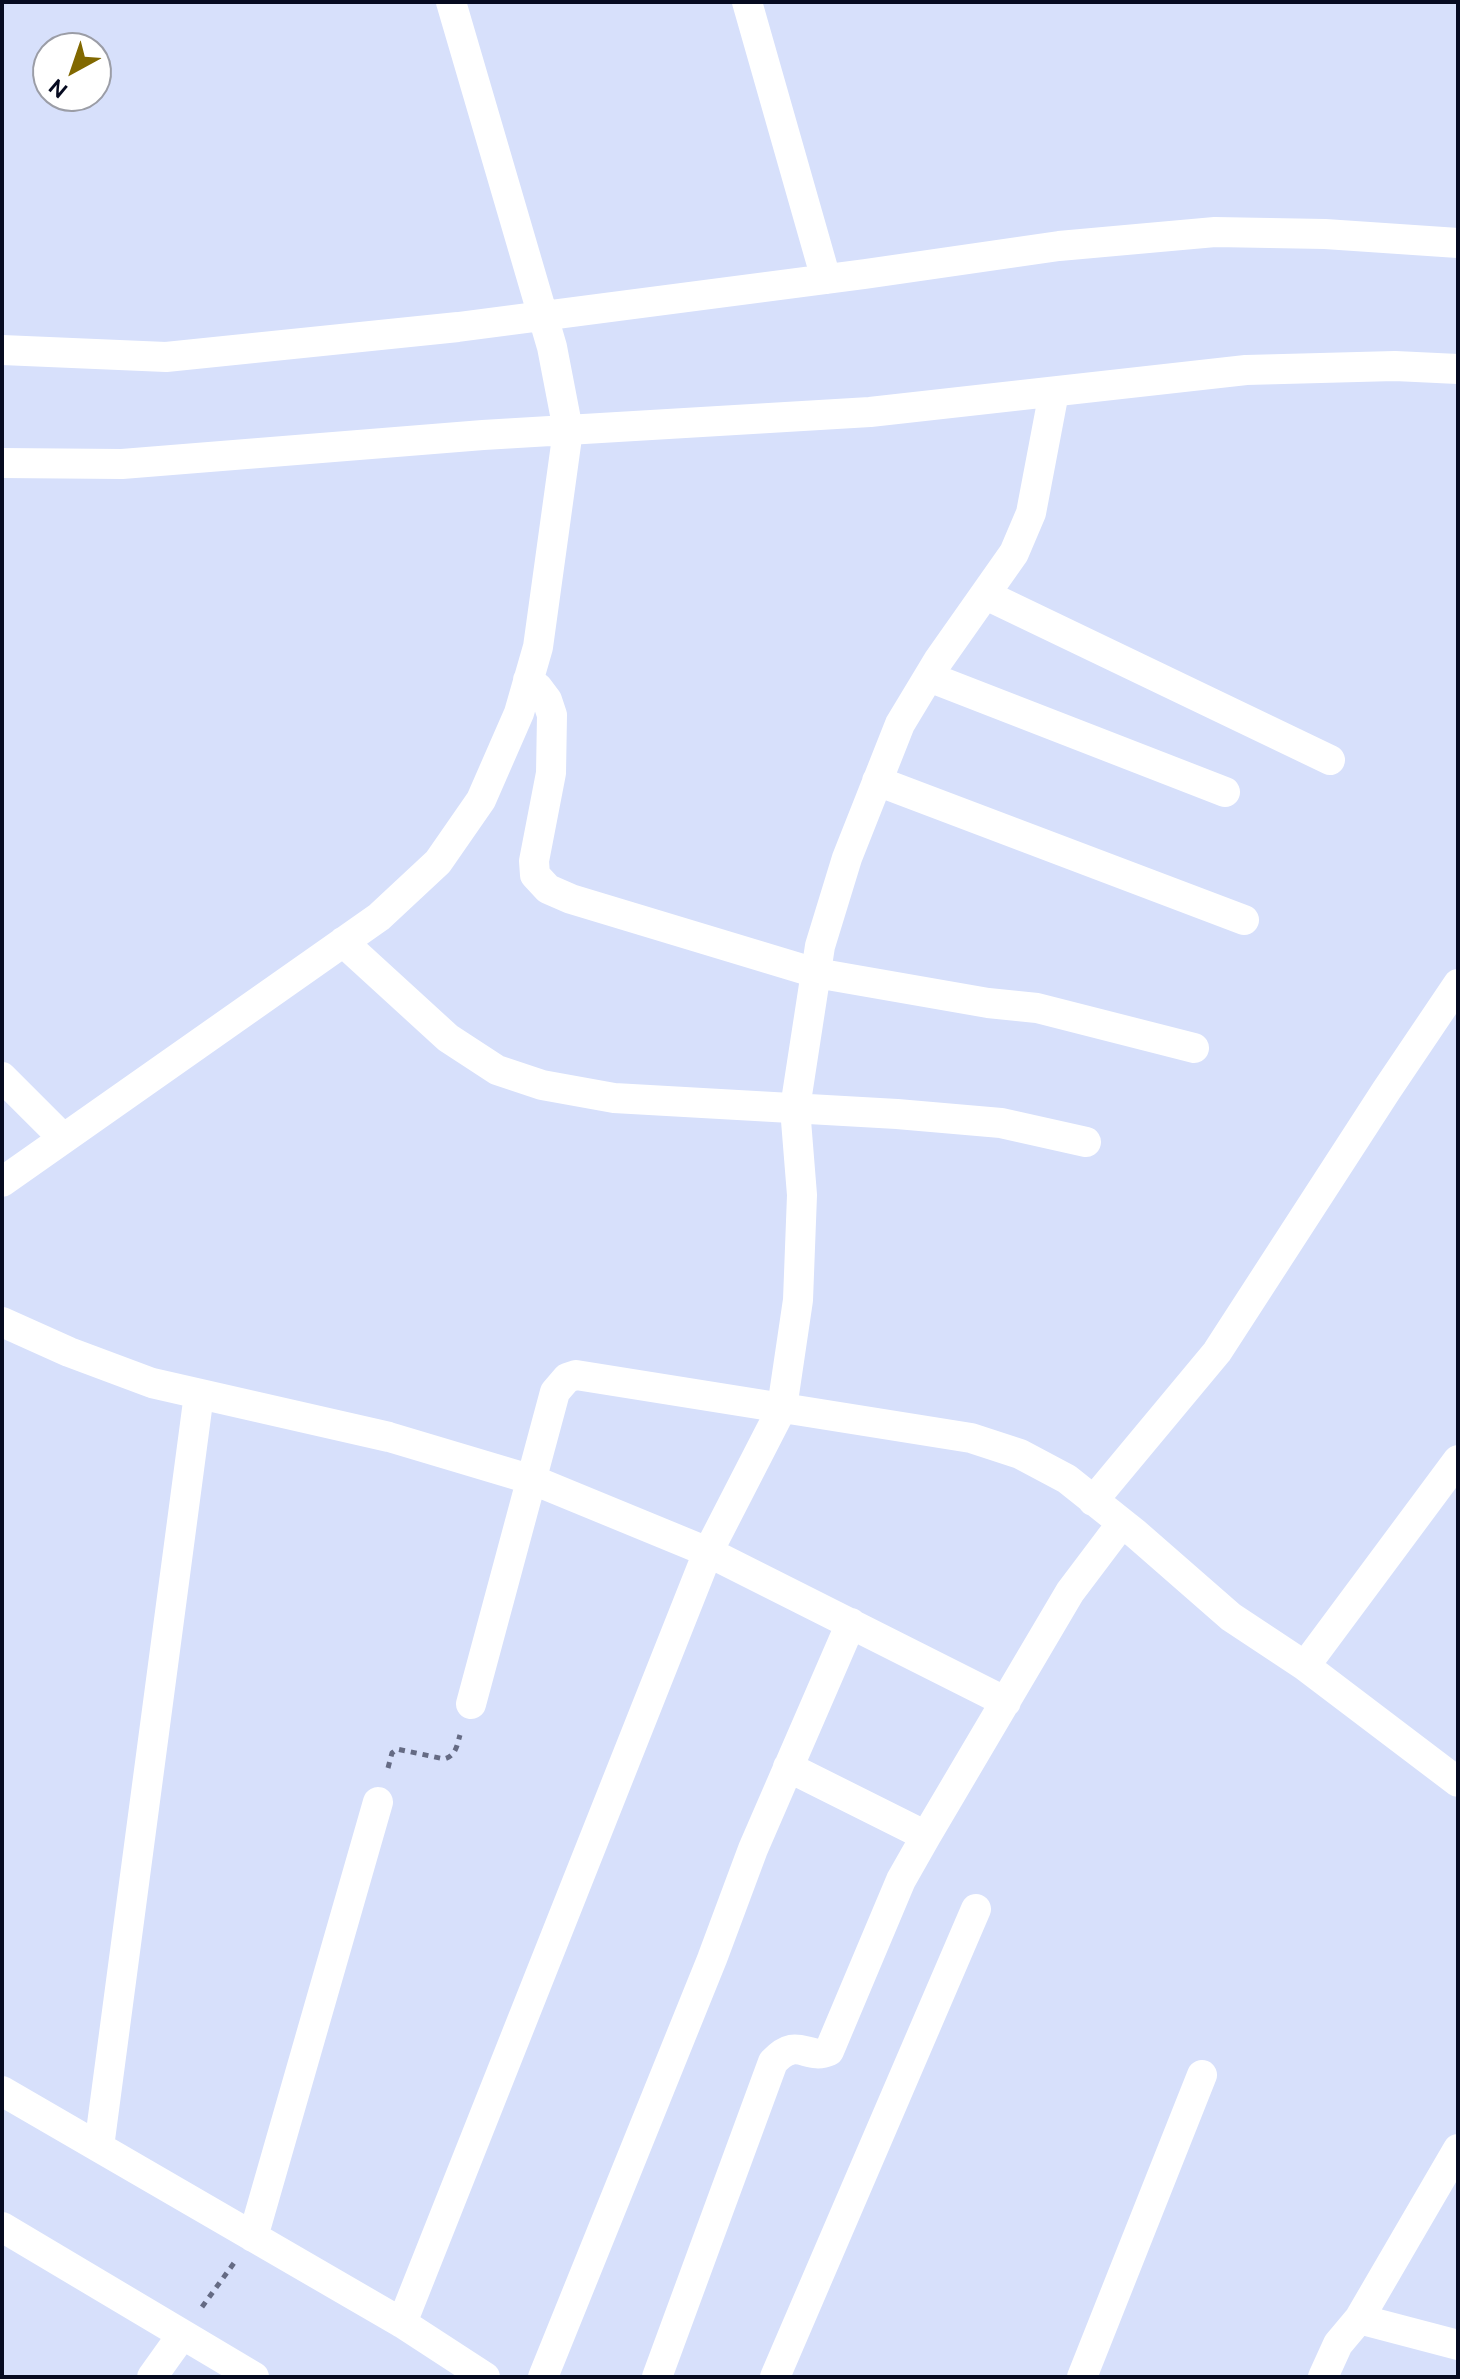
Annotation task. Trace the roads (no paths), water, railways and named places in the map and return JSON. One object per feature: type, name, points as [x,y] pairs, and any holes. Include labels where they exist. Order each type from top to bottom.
[{"type":"street","points":[[2,1182],[379,917],[438,862],[481,800],[519,713],[538,647],[566,415],[552,347],[451,2]]},
{"type":"street","points":[[747,2],[826,279]]},
{"type":"street","points":[[2,350],[166,357],[458,327],[1059,246],[1215,232],[1325,234],[1458,243]]},
{"type":"street","points":[[2,463],[122,464],[566,415],[870,412],[1246,370],[1395,366],[1458,369]]},
{"type":"street","points":[[402,2323],[708,1552],[782,1408],[798,1300],[802,1195],[795,1108],[820,946],[847,858],[900,724],[1014,553],[1031,513],[1054,392]]},
{"type":"street","points":[[986,595],[1330,760]]},
{"type":"street","points":[[929,677],[1225,792]]},
{"type":"street","points":[[528,680],[547,700],[552,715],[551,773],[534,861],[535,875],[548,889],[571,899],[816,973],[988,1003],[1037,1008],[1194,1048]]},
{"type":"street","points":[[877,781],[1244,920]]},
{"type":"street","points":[[343,942],[448,1038],[497,1070],[542,1085],[614,1098],[1001,1123],[1086,1142]]},
{"type":"street","points":[[1093,1501],[1217,1352],[1458,984]]},
{"type":"street","points":[[2,1077],[63,1138]]},
{"type":"street","points":[[2,1322],[69,1352],[152,1383],[389,1437],[533,1480],[708,1552],[1006,1702]]},
{"type":"street","points":[[471,1704],[555,1392],[567,1378],[576,1375],[971,1438],[1020,1454],[1067,1479],[1231,1617],[1305,1666],[1458,1782]]},
{"type":"street","points":[[99,2147],[199,1394]]},
{"type":"street","points":[[1305,1666],[1458,1460]]},
{"type":"street","points":[[657,2377],[773,2062],[788,2050],[799,2048],[823,2054],[829,2051],[901,1880],[1070,1592],[1122,1523]]},
{"type":"street","points":[[543,2377],[712,1959],[753,1849],[851,1623]]},
{"type":"street","points":[[788,1767],[926,1836]]},
{"type":"street","points":[[253,2237],[378,1802]]},
{"type":"street","points":[[775,2377],[976,1909]]},
{"type":"street","points":[[1082,2377],[1202,2075]]},
{"type":"street","points":[[2,2091],[402,2323],[485,2377]]},
{"type":"street","points":[[1323,2377],[1338,2344],[1359,2319],[1458,2149]]},
{"type":"street","points":[[2,2227],[254,2377]]},
{"type":"street","points":[[1359,2319],[1458,2345]]},
{"type":"street","points":[[152,2377],[182,2335]]}]
